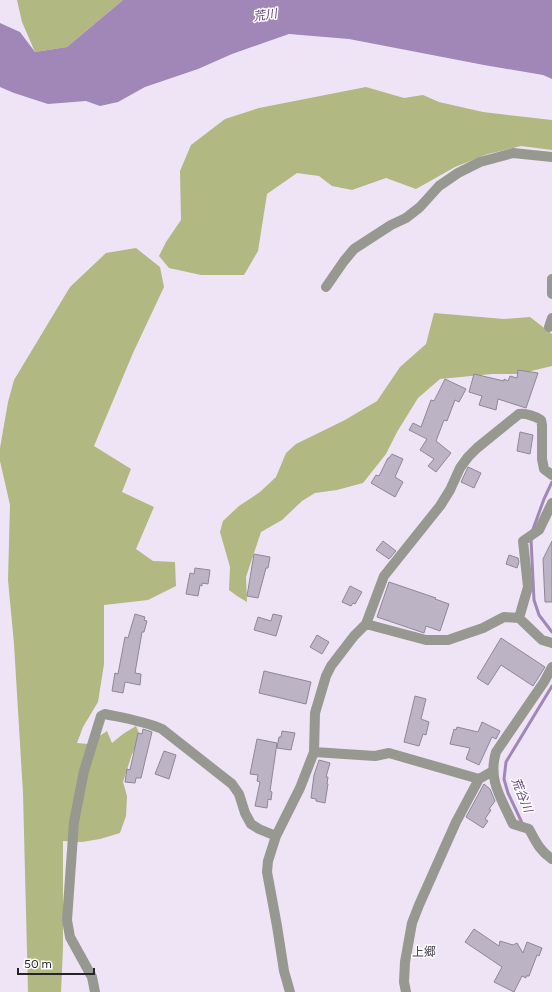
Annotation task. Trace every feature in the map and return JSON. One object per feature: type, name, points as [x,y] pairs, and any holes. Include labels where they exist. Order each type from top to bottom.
[{"type":"street","points":[[326,287],[354,249],[391,225],[406,218],[420,207],[439,186],[458,173],[480,162],[513,153],[552,157]]},
{"type":"street","points":[[552,279],[552,294]]},
{"type":"street","points":[[290,992],[284,971],[267,872],[268,861],[276,836],[300,788],[314,752],[315,713],[326,676],[331,666],[354,636],[366,624],[384,576],[440,506],[450,490],[460,468],[477,448],[519,414],[523,413],[534,416],[541,420],[542,425],[542,459],[544,469],[552,475]]},
{"type":"street","points":[[519,618],[528,587],[523,541],[539,530],[552,503]]},
{"type":"street","points":[[366,624],[426,640],[448,640],[483,628],[504,617],[519,618],[542,640],[552,643]]},
{"type":"street","points":[[552,667],[544,682],[496,752],[493,771],[497,791],[513,824],[529,829],[543,854],[552,859]]},
{"type":"street","points":[[95,992],[92,977],[70,937],[67,920],[74,822],[84,771],[102,716],[104,714],[152,725],[162,729],[232,784],[239,794],[245,813],[251,824],[258,830],[276,836]]},
{"type":"street","points":[[314,752],[375,756],[389,753],[478,779]]},
{"type":"street","points":[[406,992],[404,982],[405,962],[412,923],[418,905],[456,822],[478,779],[493,771]]},
{"type":"green space","points":[[17,0],[123,0],[67,47],[35,52],[22,22]]},
{"type":"green space","points":[[366,87],[404,98],[423,95],[439,102],[483,112],[552,120],[552,150],[521,146],[488,154],[455,167],[416,189],[386,178],[352,190],[332,186],[319,176],[297,173],[267,194],[258,251],[244,275],[201,275],[169,268],[159,256],[166,242],[181,220],[180,171],[191,145],[225,119],[259,108]]},
{"type":"green space","points":[[136,248],[160,267],[164,287],[133,353],[94,446],[131,469],[122,492],[154,507],[136,549],[153,561],[175,562],[176,586],[148,600],[104,605],[104,664],[98,702],[83,727],[77,743],[88,744],[107,731],[112,743],[136,726],[141,738],[132,754],[123,782],[127,796],[126,816],[120,833],[100,839],[82,842],[63,841],[63,948],[61,992],[28,992],[23,793],[14,644],[8,580],[10,505],[0,461],[0,448],[8,402],[14,380],[70,287],[106,253]]},
{"type":"green space","points":[[434,313],[504,319],[530,317],[552,334],[552,366],[519,374],[492,374],[440,379],[418,398],[397,432],[386,454],[363,483],[337,490],[315,493],[302,501],[282,520],[261,532],[246,577],[247,602],[237,596],[229,590],[230,567],[220,532],[223,521],[239,506],[260,492],[276,477],[286,453],[296,444],[345,420],[377,401],[400,367],[426,344]]},
{"type":"water","name":"荒川","points":[[123,0],[552,0],[552,79],[543,75],[349,39],[289,34],[232,54],[198,69],[145,87],[118,102],[100,106],[86,101],[48,104],[0,87],[0,23],[20,32],[35,52],[67,47]]},
{"type":"building","points":[[518,370],[538,373],[526,408],[498,399],[496,410],[479,405],[482,396],[469,392],[474,374],[508,381],[510,376],[517,378]]},
{"type":"building","points":[[445,379],[466,389],[459,402],[455,400],[447,421],[444,420],[436,441],[451,453],[436,472],[428,466],[434,459],[420,450],[427,439],[409,430],[413,423],[421,427],[431,400],[434,401]]},
{"type":"building","points":[[520,432],[533,435],[530,454],[517,451]]},
{"type":"building","points":[[392,454],[403,459],[395,477],[403,482],[395,497],[371,483],[376,475],[379,476],[388,458]]},
{"type":"building","points":[[468,467],[481,473],[474,488],[461,482]]},
{"type":"building","points":[[383,541],[396,551],[389,559],[376,550]]},
{"type":"building","points":[[552,541],[552,602],[545,602],[543,559]]},
{"type":"building","points":[[254,554],[270,557],[258,598],[247,596]]},
{"type":"building","points":[[509,555],[518,558],[519,562],[517,568],[506,564]]},
{"type":"building","points":[[195,568],[210,570],[208,584],[202,583],[202,586],[200,585],[198,596],[186,594],[190,573],[194,574]]},
{"type":"building","points":[[389,582],[449,604],[440,631],[426,626],[424,633],[377,617]]},
{"type":"building","points":[[350,586],[362,592],[355,604],[353,603],[351,606],[342,602]]},
{"type":"building","points":[[135,614],[145,617],[144,620],[147,621],[144,632],[142,632],[135,673],[141,674],[140,685],[125,682],[123,693],[112,691],[115,673],[118,674],[125,637],[128,638]]},
{"type":"building","points":[[273,614],[282,616],[276,636],[254,630],[258,617],[271,621]]},
{"type":"building","points":[[317,635],[329,642],[322,654],[310,647]]},
{"type":"building","points":[[501,638],[545,667],[533,686],[501,665],[488,685],[477,678]]},
{"type":"building","points":[[264,671],[311,682],[306,704],[259,693]]},
{"type":"building","points":[[415,696],[426,699],[421,719],[429,722],[426,735],[423,734],[419,746],[404,742]]},
{"type":"building","points":[[482,722],[500,731],[496,739],[492,737],[479,765],[466,759],[470,748],[450,744],[454,729],[456,730],[457,727],[478,732]]},
{"type":"building","points":[[143,729],[152,732],[141,778],[136,778],[135,783],[125,782],[127,769],[130,770],[138,733],[142,734]]},
{"type":"building","points":[[282,731],[295,733],[291,750],[277,748]]},
{"type":"building","points":[[257,739],[277,743],[270,791],[272,792],[271,800],[268,799],[267,808],[255,806],[260,782],[257,781],[258,775],[250,774]]},
{"type":"building","points":[[164,751],[176,755],[169,779],[155,774]]},
{"type":"building","points":[[319,760],[330,763],[326,777],[328,777],[328,784],[325,803],[311,798],[314,775]]},
{"type":"building","points":[[484,784],[490,789],[495,801],[489,809],[491,810],[485,819],[488,821],[483,828],[466,817]]},
{"type":"building","points":[[474,929],[499,946],[500,941],[513,945],[517,943],[523,953],[527,942],[542,948],[539,956],[537,955],[529,976],[526,976],[526,978],[522,976],[514,992],[494,982],[502,967],[465,942]]},
{"type":"waterway","name":"荒谷川","points":[[532,532],[552,482]]},
{"type":"waterway","name":"荒谷川","points":[[531,539],[534,600],[539,615],[552,632]]},
{"type":"waterway","name":"荒谷川","points":[[523,825],[508,793],[504,779],[506,762],[552,686]]},
{"type":"district","name":"上郷","points":[[424,952]]}]
